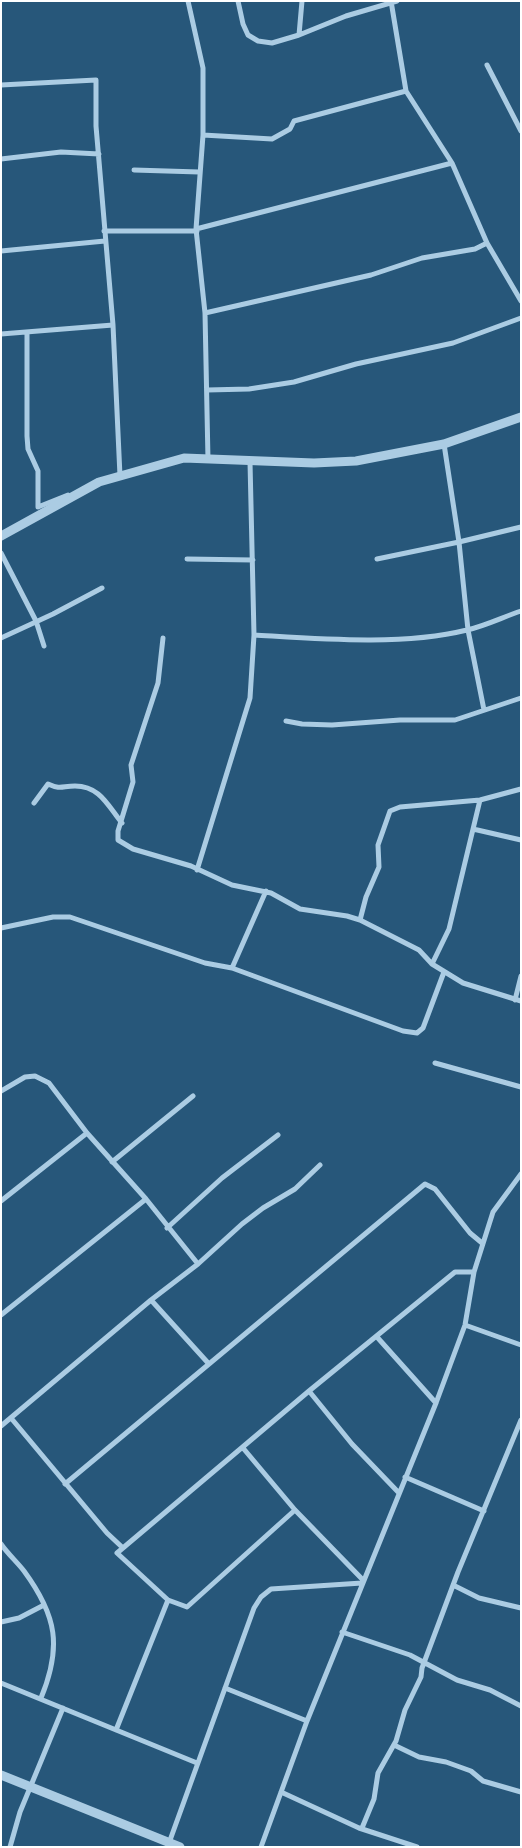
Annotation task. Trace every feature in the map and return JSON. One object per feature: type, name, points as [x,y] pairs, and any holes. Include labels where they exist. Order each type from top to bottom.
[{"type":"street","points":[[188,1],[203,68],[203,135],[199,172],[197,230],[205,313],[208,460]]},
{"type":"street","points":[[238,1],[243,24],[248,35],[258,41],[272,43],[299,35],[346,16],[397,1]]},
{"type":"street","points":[[299,35],[302,1]]},
{"type":"street","points":[[391,2],[406,91],[452,163],[487,244],[521,301]]},
{"type":"street","points":[[487,66],[521,131]]},
{"type":"street","points":[[1,85],[96,80],[104,231],[113,325],[120,476]]},
{"type":"street","points":[[203,135],[272,139],[290,129],[294,121],[406,91]]},
{"type":"street","points":[[1,159],[61,152],[99,154]]},
{"type":"street","points":[[104,231],[197,230],[452,163]]},
{"type":"street","points":[[134,170],[199,172]]},
{"type":"street","points":[[1,250],[106,241]]},
{"type":"street","points":[[205,313],[372,275],[422,258],[475,249],[487,244]]},
{"type":"street","points":[[207,390],[249,389],[294,382],[356,364],[453,343],[521,318]]},
{"type":"street","points":[[1,334],[113,325]]},
{"type":"street","points":[[27,332],[27,436],[28,449],[38,471],[38,507],[99,482],[184,458],[250,462],[314,463],[356,461],[444,444],[521,417]]},
{"type":"street","points":[[444,444],[459,542],[468,630],[484,710]]},
{"type":"street","points":[[197,870],[250,698],[254,636],[250,462]]},
{"type":"street","points":[[1,536],[99,482]]},
{"type":"street","points":[[377,558],[459,542],[521,527]]},
{"type":"street","points":[[1,554],[36,621],[44,646]]},
{"type":"street","points":[[187,559],[253,560]]},
{"type":"street","points":[[1,638],[53,614],[102,588]]},
{"type":"street","points":[[254,636],[329,640],[434,635],[468,630],[521,611]]},
{"type":"street","points":[[163,638],[158,683],[131,765],[133,782],[118,831],[118,840],[133,849],[191,866],[238,887],[266,891],[300,909],[347,916],[360,920],[419,950],[432,964],[463,983],[518,1001],[521,976]]},
{"type":"street","points":[[286,721],[302,724],[332,725],[400,720],[455,720],[521,698]]},
{"type":"street","points":[[34,803],[48,784],[58,789],[81,786],[90,789],[105,799],[122,823]]},
{"type":"street","points":[[360,920],[366,897],[379,867],[378,845],[390,811],[400,807],[480,800],[521,789]]},
{"type":"street","points":[[432,964],[448,929],[480,800]]},
{"type":"street","points":[[473,829],[521,840]]},
{"type":"street","points":[[232,968],[266,891]]},
{"type":"street","points":[[1,928],[53,918],[70,917],[205,963],[232,968],[300,995],[403,1031],[417,1034],[423,1028],[444,972]]},
{"type":"street","points":[[435,1063],[521,1087]]},
{"type":"street","points":[[1,1091],[25,1077],[35,1076],[49,1083],[87,1133],[146,1199],[167,1228],[198,1264]]},
{"type":"street","points":[[112,1162],[193,1096]]},
{"type":"street","points":[[1,1201],[87,1133]]},
{"type":"street","points":[[167,1228],[222,1178],[278,1135]]},
{"type":"street","points":[[1,1426],[151,1300],[198,1264],[242,1224],[263,1208],[295,1189],[320,1165]]},
{"type":"street","points":[[261,1847],[307,1721],[436,1403],[465,1325],[474,1272],[493,1212],[521,1174]]},
{"type":"street","points":[[65,1484],[425,1184],[432,1185],[470,1233],[482,1243]]},
{"type":"street","points":[[1,1315],[146,1199]]},
{"type":"street","points":[[295,1510],[187,1607],[168,1600],[117,1553],[309,1391],[455,1272],[474,1272]]},
{"type":"street","points":[[151,1300],[209,1364]]},
{"type":"street","points":[[465,1325],[521,1345]]},
{"type":"street","points":[[377,1337],[436,1403]]},
{"type":"street","points":[[309,1391],[352,1444],[399,1493]]},
{"type":"street","points":[[11,1418],[65,1484],[122,1548]]},
{"type":"street","points":[[362,1828],[374,1799],[378,1773],[394,1745],[405,1710],[421,1677],[424,1662],[453,1586],[521,1420]]},
{"type":"street","points":[[243,1448],[295,1510],[363,1581]]},
{"type":"street","points":[[405,1478],[484,1511]]},
{"type":"street","points":[[1,1544],[24,1571],[49,1613],[54,1634],[55,1655],[50,1676],[41,1698]]},
{"type":"street","points":[[170,1843],[254,1608],[261,1597],[271,1589],[363,1581]]},
{"type":"street","points":[[453,1586],[479,1598],[521,1608]]},
{"type":"street","points":[[116,1730],[168,1600]]},
{"type":"street","points":[[1,1622],[19,1618],[44,1605]]},
{"type":"street","points":[[342,1632],[424,1662],[457,1680],[490,1690],[521,1706]]},
{"type":"street","points":[[1,1683],[198,1763]]},
{"type":"street","points":[[225,1688],[307,1721]]},
{"type":"street","points":[[10,1847],[20,1812],[63,1708]]},
{"type":"street","points":[[394,1745],[419,1757],[446,1762],[471,1771],[483,1781],[521,1792]]},
{"type":"street","points":[[1,1775],[180,1847]]},
{"type":"street","points":[[281,1792],[362,1828],[417,1847]]}]
